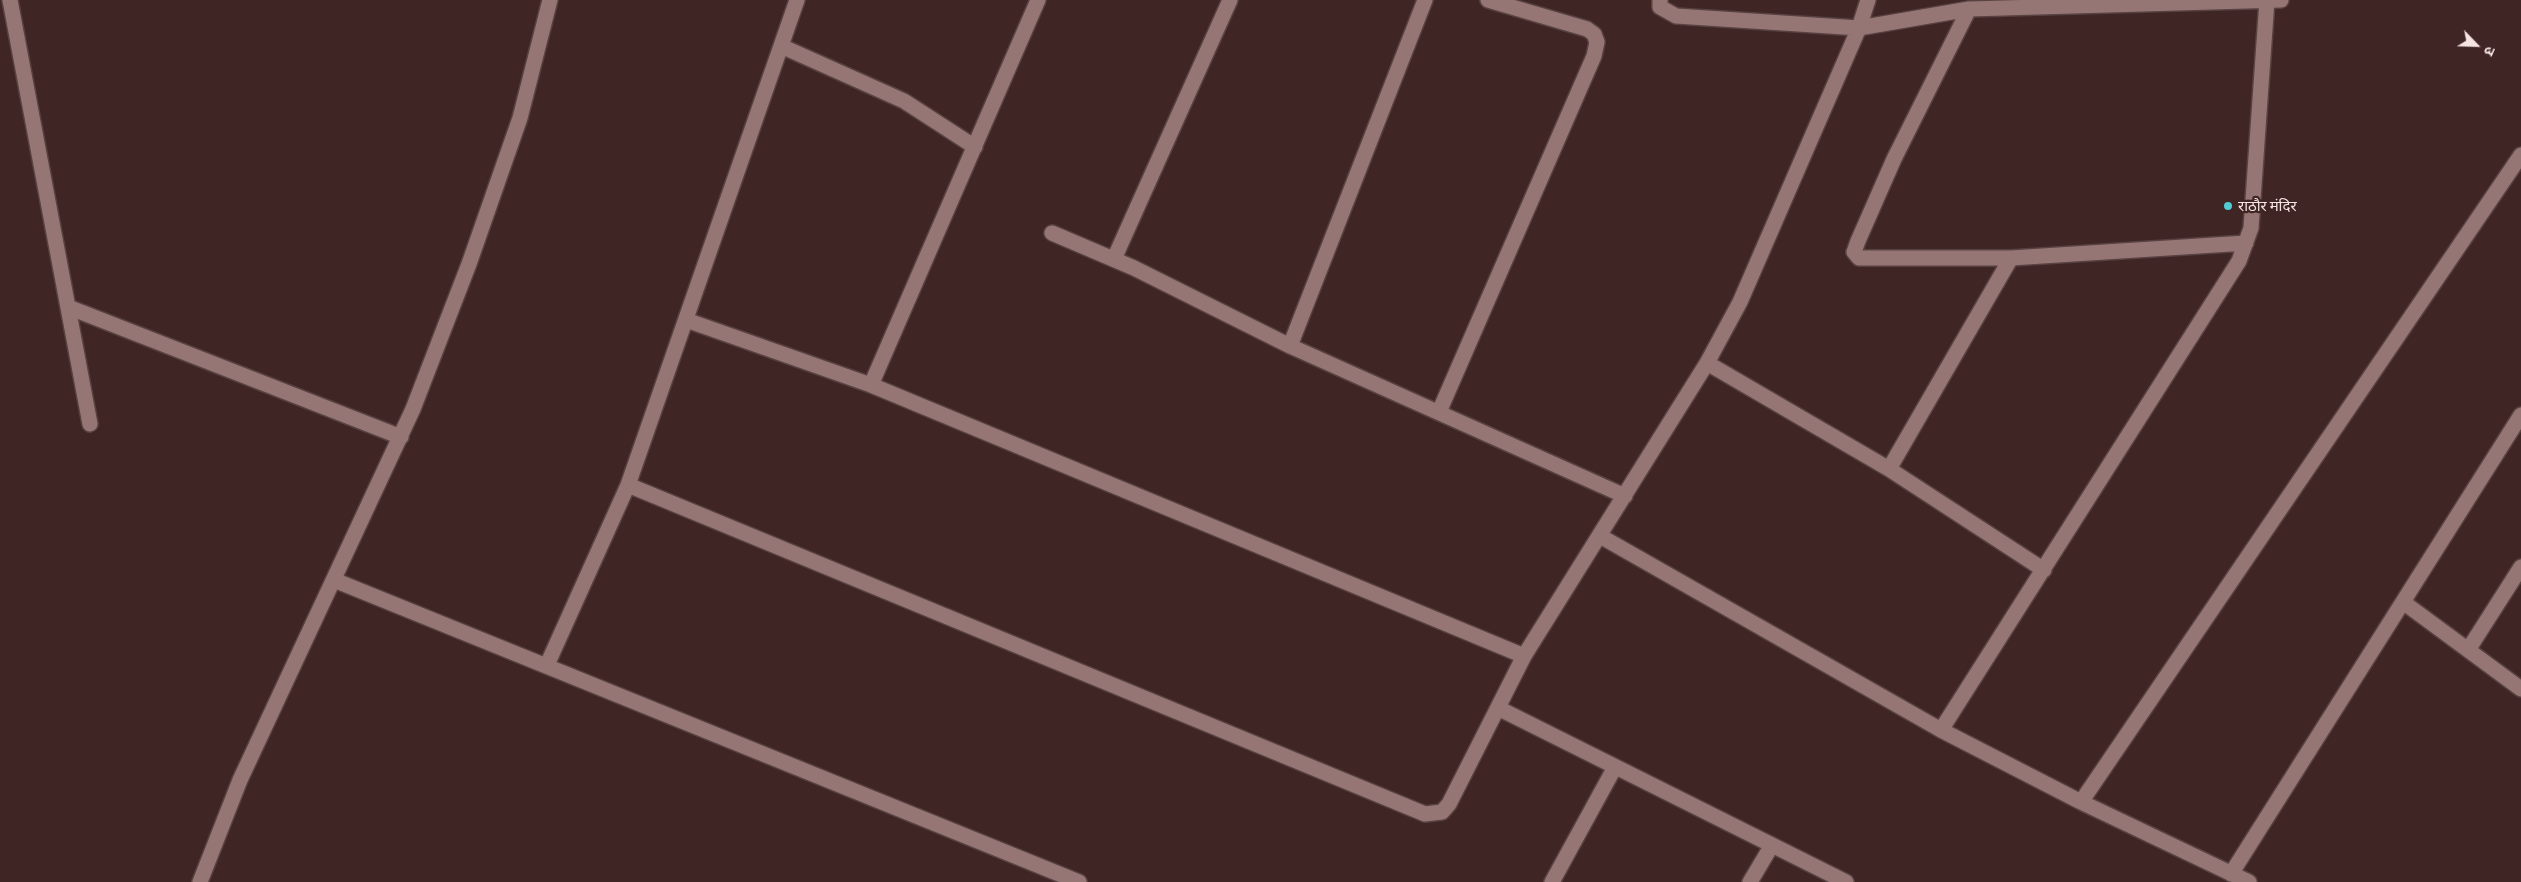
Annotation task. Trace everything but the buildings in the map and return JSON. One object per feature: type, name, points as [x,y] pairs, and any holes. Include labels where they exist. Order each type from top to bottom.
[{"type":"street","points":[[10,0],[90,424]]},
{"type":"street","points":[[200,882],[240,780],[401,437],[469,264],[520,118],[550,0]]},
{"type":"street","points":[[547,665],[628,485],[797,0]]},
{"type":"street","points":[[871,385],[1038,0]]},
{"type":"street","points":[[1114,259],[1230,0]]},
{"type":"street","points":[[1290,346],[1425,0]]},
{"type":"street","points":[[1439,412],[1590,65],[1597,42],[1594,34],[1587,29],[1531,6],[1488,0]]},
{"type":"street","points":[[1660,0],[1660,7],[1676,16],[1859,28],[1969,9],[2272,0],[2251,228],[2238,261],[1941,730]]},
{"type":"street","points":[[628,485],[1425,814],[1442,812],[1449,804],[1524,656],[1707,363],[1740,302],[1859,28],[1868,0]]},
{"type":"street","points":[[1969,9],[1894,159],[1854,252],[1859,258],[1869,260],[2011,258],[2246,243]]},
{"type":"street","points":[[781,46],[904,101],[975,147]]},
{"type":"street","points":[[2081,802],[2521,155]]},
{"type":"street","points":[[1052,232],[1114,259],[1290,346],[1625,496]]},
{"type":"street","points":[[1888,469],[2011,258]]},
{"type":"street","points":[[68,307],[401,437]]},
{"type":"street","points":[[686,320],[871,385],[1524,656]]},
{"type":"street","points":[[1707,363],[1888,469],[2044,570]]},
{"type":"street","points":[[2231,874],[2521,415]]},
{"type":"street","points":[[1600,536],[1941,730],[2081,802],[2249,882]]},
{"type":"street","points":[[2468,650],[2521,567]]},
{"type":"street","points":[[334,580],[1079,882]]},
{"type":"street","points":[[2404,602],[2521,689]]},
{"type":"street","points":[[1498,708],[1846,882]]},
{"type":"street","points":[[1552,882],[1615,766]]},
{"type":"street","points":[[1750,882],[1772,845]]},
{"type":"place","name":"राठौर मंदिर","points":[[2228,206]]}]
